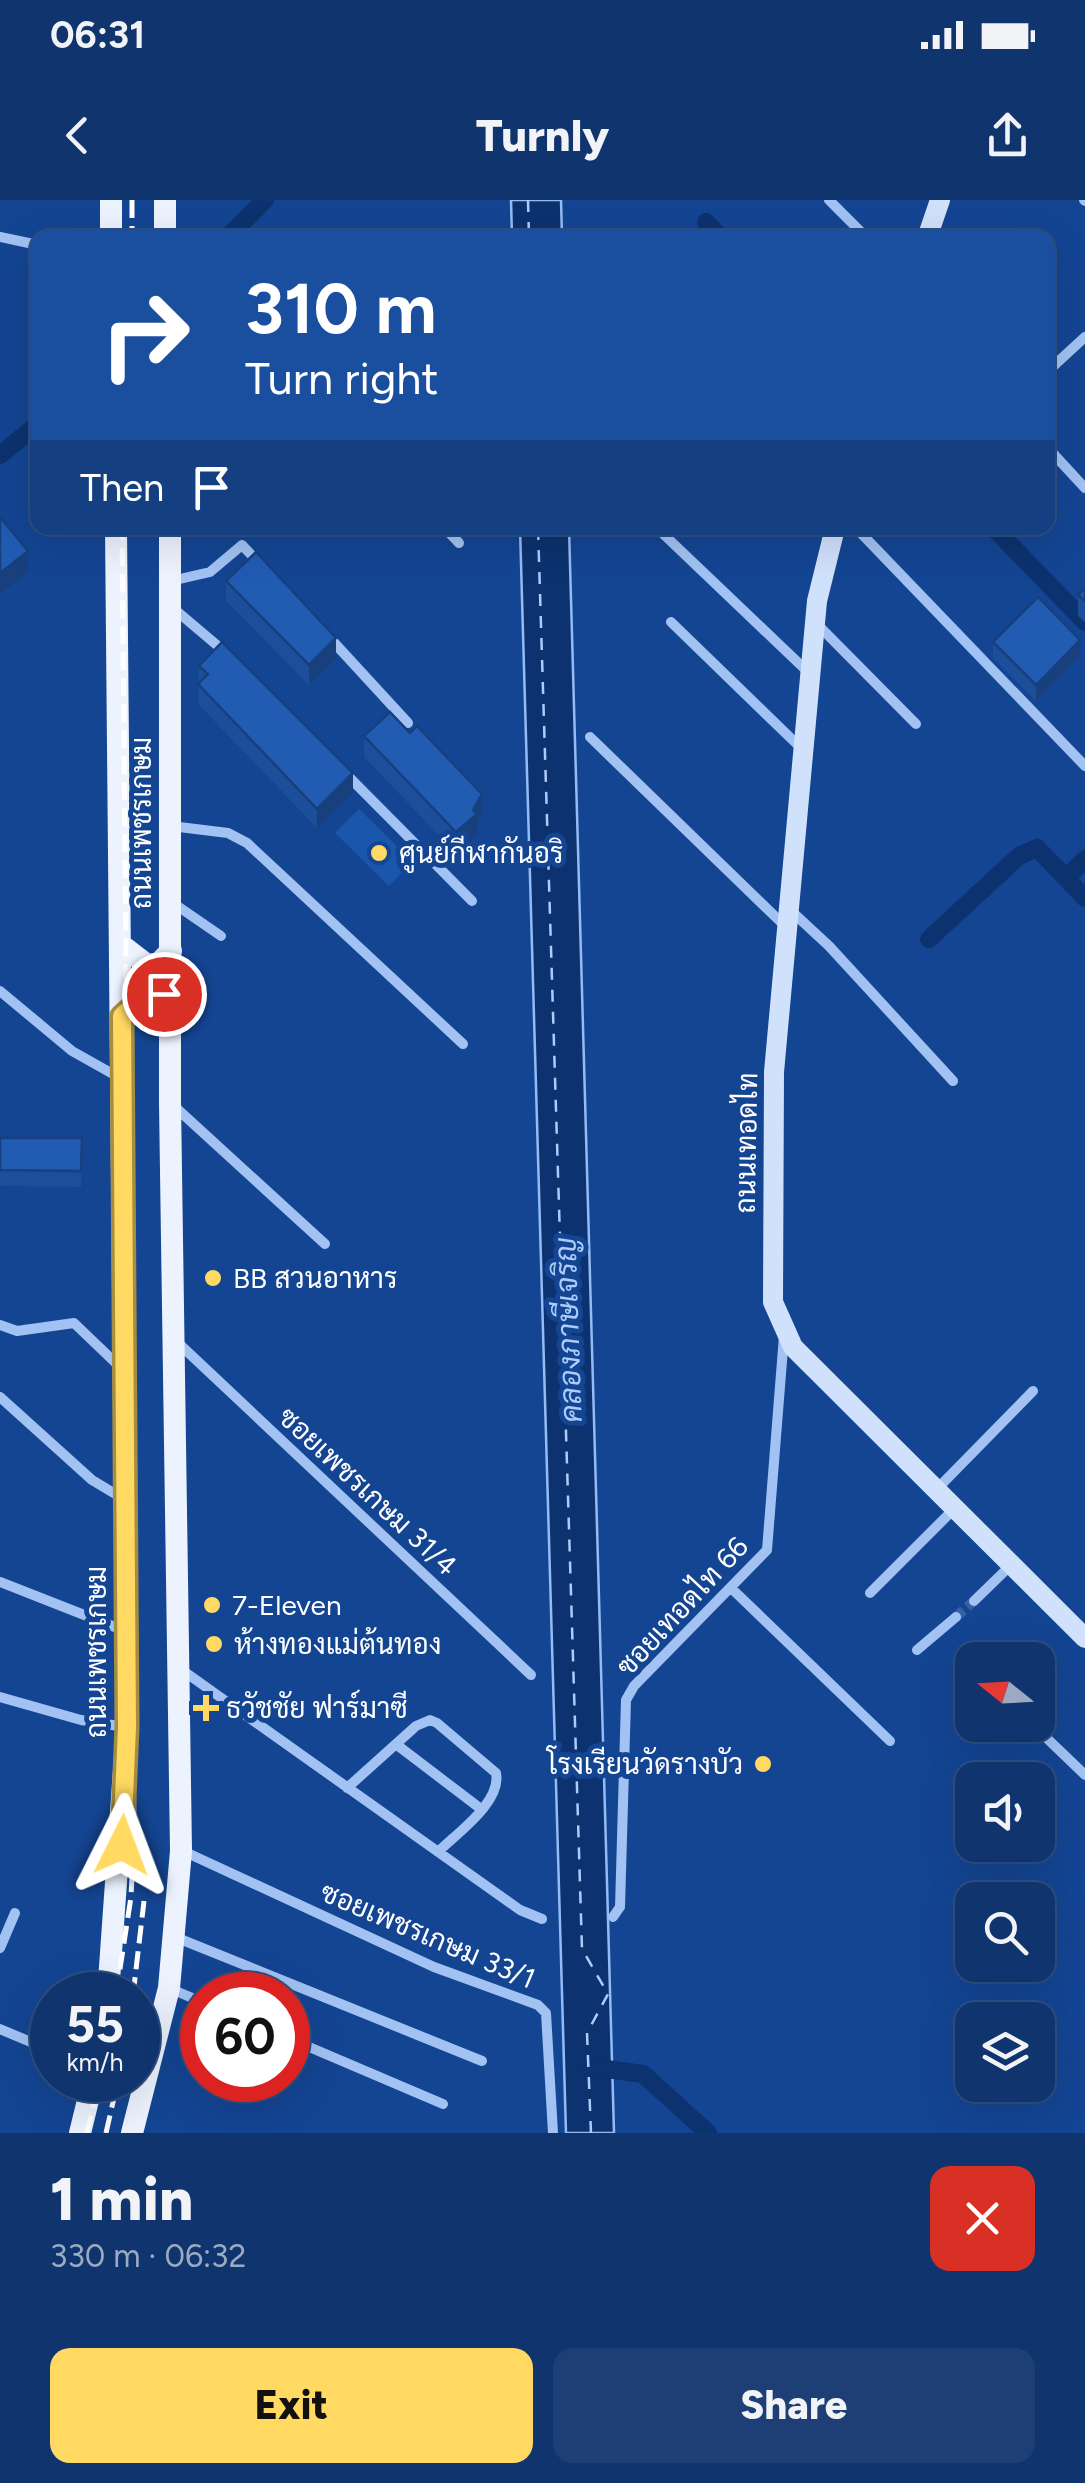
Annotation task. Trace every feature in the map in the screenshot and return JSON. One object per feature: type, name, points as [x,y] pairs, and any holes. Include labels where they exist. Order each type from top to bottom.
[{"type":"main road","points":[[110,200],[111,230]]},
{"type":"main road","points":[[165,200],[165,230]]},
{"type":"main road","points":[[930,230],[940,200]]},
{"type":"main road","name":"ถนนเพชรเกษม","points":[[110,1972],[127,1727],[116,535]]},
{"type":"main road","name":"ถนนเพชรเกษม","points":[[138,2131],[169,1988],[181,1850],[182,1670],[170,1103],[170,535]]},
{"type":"main road","name":"ถนนเทอดไท","points":[[784,1335],[773,1302],[774,1072],[816,623],[833,535]]},
{"type":"main road","points":[[121,945],[147,965],[162,961],[171,950]]},
{"type":"main road","points":[[122,1016],[139,998],[158,992],[171,1002],[171,1013]]},
{"type":"main road","points":[[784,1335],[953,1510],[1085,1638]]},
{"type":"main road","points":[[80,2133],[88,2102]]},
{"type":"street","points":[[829,200],[859,230]]},
{"type":"street","points":[[0,237],[30,243]]},
{"type":"street","points":[[1055,365],[1085,337]]},
{"type":"street","points":[[1055,454],[1081,475],[1085,488]]},
{"type":"street","points":[[452,535],[459,543]]},
{"type":"street","points":[[664,535],[811,674]]},
{"type":"street","points":[[863,535],[1085,766]]},
{"type":"street","points":[[170,581],[210,572],[242,545],[269,573]]},
{"type":"street","points":[[171,607],[233,660]]},
{"type":"street","points":[[670,622],[804,751]]},
{"type":"street","points":[[816,623],[916,724]]},
{"type":"street","points":[[319,626],[408,723]]},
{"type":"street","points":[[590,736],[787,918],[829,946],[953,1081]]},
{"type":"street","points":[[332,759],[472,901]]},
{"type":"street","points":[[170,826],[228,833],[247,843],[463,1044]]},
{"type":"street","points":[[170,901],[221,936]]},
{"type":"street","points":[[0,990],[72,1051],[122,1080]]},
{"type":"street","points":[[170,1103],[325,1244]]},
{"type":"street","points":[[0,1324],[18,1331],[74,1323],[124,1371]]},
{"type":"street","name":"ซอยเทอดไท 66","points":[[616,1912],[626,1700],[634,1686],[760,1562],[770,1538],[784,1335]]},
{"type":"street","name":"ซอยเพชรเกษม 31/4","points":[[175,1340],[531,1675]]},
{"type":"street","points":[[935,1491],[1033,1391]]},
{"type":"street","points":[[0,1397],[92,1480],[126,1500]]},
{"type":"street","points":[[870,1593],[953,1510]]},
{"type":"street","points":[[974,1601],[1010,1567]]},
{"type":"street","points":[[0,1582],[126,1632]]},
{"type":"street","points":[[731,1588],[890,1742]]},
{"type":"street","points":[[918,1650],[956,1617]]},
{"type":"street","points":[[182,1670],[520,1910],[542,1918]]},
{"type":"street","points":[[0,1697],[81,1720],[127,1727]]},
{"type":"street","points":[[347,1788],[423,1722],[437,1723],[496,1773],[497,1789],[438,1852]]},
{"type":"street","points":[[1051,1742],[1085,1775]]},
{"type":"street","points":[[397,1745],[481,1809]]},
{"type":"street","name":"ซอยเพชรเกษม 33/1","points":[[181,1850],[434,1967],[538,2006],[546,2013],[554,2133]]},
{"type":"street","points":[[0,1948],[14,1913]]},
{"type":"street","points":[[175,1937],[482,2061]]},
{"type":"street","points":[[169,1988],[180,1993]]},
{"type":"street","points":[[0,2029],[30,2041]]},
{"type":"street","points":[[310,2047],[443,2104]]},
{"type":"shaded area","points":[[359,809],[413,862],[389,886],[335,833]]},
{"type":"water","points":[[511,200],[561,200],[562,230],[512,230]]},
{"type":"water","name":"คลองภาษีเจริญ","points":[[520,535],[569,535],[614,2133],[566,2133]]},
{"type":"building","points":[[0,517],[28,551],[0,573]]},
{"type":"building","points":[[256,552],[336,638],[309,665],[226,581]]},
{"type":"building","points":[[1038,597],[1080,640],[1036,685],[993,642]]},
{"type":"building","points":[[222,642],[353,773],[317,809],[198,684],[208,674],[199,666]]},
{"type":"building","points":[[390,712],[410,733],[417,726],[482,794],[473,810],[477,814],[456,832],[364,736]]},
{"type":"building","points":[[0,1138],[82,1138],[81,1171],[0,1170]]},
{"type":"waterway","points":[[235,230],[265,200]]},
{"type":"waterway","points":[[706,222],[714,230]]},
{"type":"waterway","points":[[0,455],[30,431]]},
{"type":"waterway","points":[[1001,535],[1085,622]]},
{"type":"waterway","points":[[929,939],[1019,856],[1037,848],[1085,898]]},
{"type":"waterway","points":[[1066,878],[1085,859]]},
{"type":"waterway","points":[[592,2067],[643,2074],[708,2133]]},
{"type":"ferry route","points":[[528,200],[529,230]]},
{"type":"ferry route","points":[[538,535],[582,1949],[608,1994],[587,2033],[591,2133]]},
{"type":"tunnel","points":[[956,1617],[974,1601]]},
{"type":"railway","points":[[132,200],[132,230]]},
{"type":"railway","points":[[120,1972],[131,1897],[134,1835],[122,535]]},
{"type":"railway","points":[[136,1972],[144,1901]]},
{"type":"railway","points":[[87,2133],[94,2102]]},
{"type":"railway","points":[[106,2133],[113,2102]]},
{"type":"place","name":"ศูนย์กีฬากันอริ","points":[[379,853]]},
{"type":"place","name":"BB สวนอาหาร","points":[[213,1278]]},
{"type":"place","name":"7-Eleven","points":[[212,1605]]},
{"type":"place","name":"ห้างทองแม่ต้นทอง","points":[[214,1644]]},
{"type":"place","name":"ธวัชชัย ฟาร์มาซี","points":[[206,1708]]},
{"type":"place","name":"โรงเรียนวัดรางบัว","points":[[763,1764]]},
{"type":"route","points":[[122,1845],[127,1727],[122,1016],[149,992],[164,994]]}]
